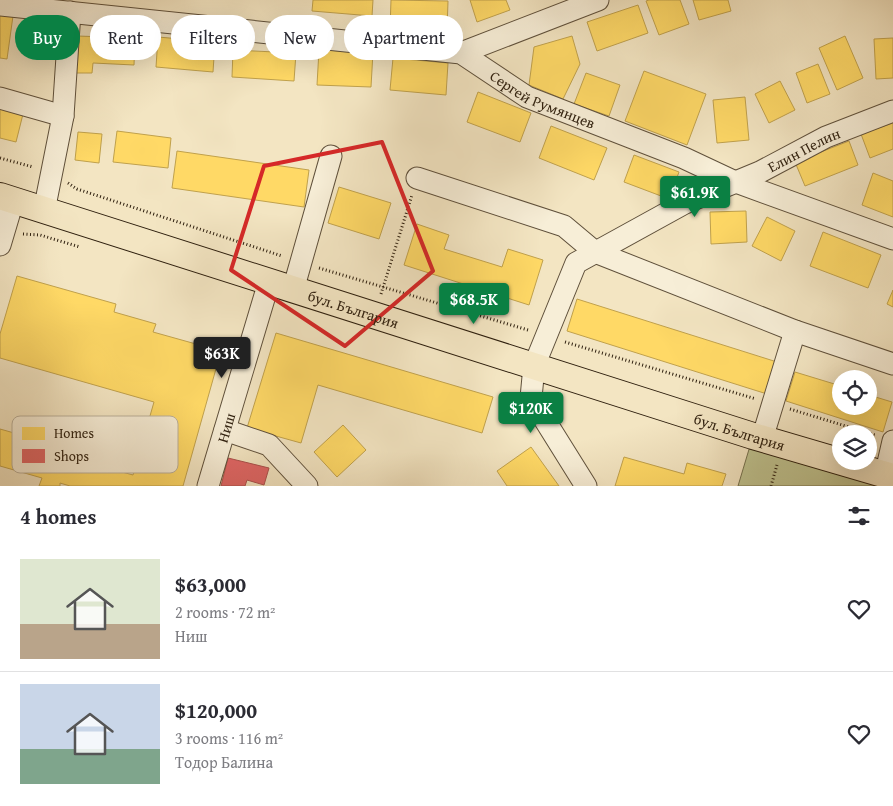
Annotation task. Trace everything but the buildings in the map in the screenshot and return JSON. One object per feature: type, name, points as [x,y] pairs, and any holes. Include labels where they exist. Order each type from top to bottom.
[{"type":"main road","name":"бул. България","points":[[4,203],[44,211],[762,439],[889,476]]},
{"type":"street","points":[[463,52],[598,0]]},
{"type":"street","name":"Сергей Румянцев","points":[[0,5],[344,41]]},
{"type":"street","points":[[44,211],[64,116],[70,12]]},
{"type":"street","name":"Сергей Румянцев","points":[[463,54],[528,97],[684,158],[733,182],[893,239]]},
{"type":"street","points":[[0,98],[64,116]]},
{"type":"street","name":"Елин Пелин","points":[[586,486],[531,398],[534,366],[576,263],[685,203],[760,172],[826,137],[893,111]]},
{"type":"street","name":"Ниш","points":[[208,486],[225,430],[281,286],[300,262],[331,156]]},
{"type":"street","points":[[417,178],[564,226],[595,252],[795,331],[893,364]]},
{"type":"street","points":[[0,245],[4,203]]},
{"type":"street","points":[[762,439],[795,331]]},
{"type":"street","points":[[225,430],[269,445],[307,486]]},
{"type":"street","points":[[889,476],[893,441]]},
{"type":"path","points":[[0,158],[52,173],[77,189],[300,262],[893,441]]},
{"type":"path","points":[[375,316],[417,178]]},
{"type":"highlighted area","points":[[382,142],[433,271],[345,346],[231,270],[264,166]]},
{"type":"green space","points":[[753,436],[832,464],[832,470],[848,470],[893,486],[738,486]]}]
